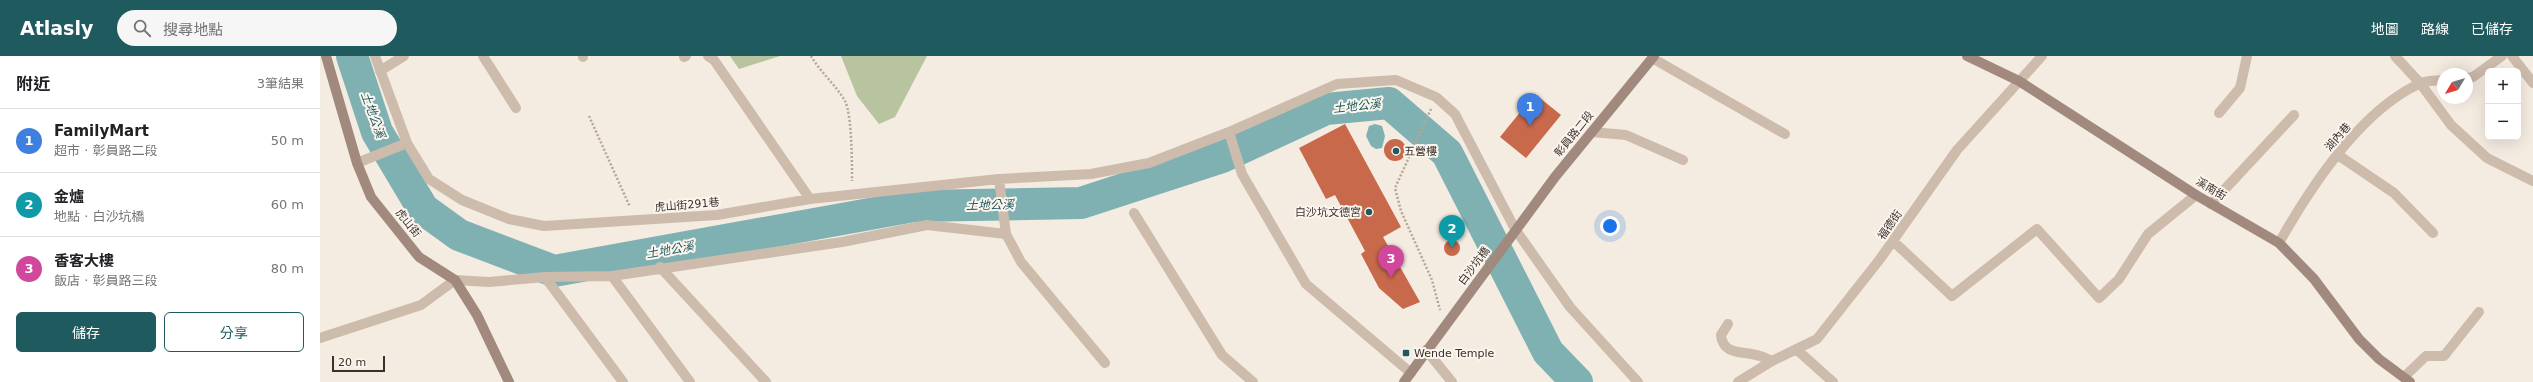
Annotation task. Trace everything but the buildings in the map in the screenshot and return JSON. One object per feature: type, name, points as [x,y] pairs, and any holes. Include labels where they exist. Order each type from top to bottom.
[{"type":"street","name":"虎山街","points":[[326,56],[357,163],[371,197],[419,256],[455,280],[477,315],[509,382]]},
{"type":"street","name":"虎山街291巷","points":[[375,56],[407,143],[429,179],[462,200],[508,219],[544,226],[637,222],[717,215],[810,199],[852,194],[999,179],[1091,174],[1149,163],[1230,137],[1336,84],[1396,80],[1436,97],[1455,114],[1515,229],[1570,306],[1638,382]]},
{"type":"street","points":[[380,71],[404,56]]},
{"type":"street","points":[[483,56],[516,108]]},
{"type":"street","points":[[708,56],[714,60],[810,199]]},
{"type":"street","name":"溪南街","points":[[1967,56],[2019,81],[2196,195],[2279,243],[2314,278],[2359,339],[2379,359],[2407,380]]},
{"type":"street","name":"福德街","points":[[1738,382],[1772,361],[1817,339],[1893,241],[1957,150],[2042,56]]},
{"type":"street","points":[[2219,112],[2240,88],[2247,56]]},
{"type":"street","points":[[2395,56],[2420,83],[2451,125],[2487,158],[2533,181]]},
{"type":"street","points":[[2473,77],[2502,56]]},
{"type":"street","points":[[2512,56],[2533,83]]},
{"type":"street","points":[[1653,57],[1785,134]]},
{"type":"street","name":"彰員路二段","points":[[1506,243],[1515,229],[1653,57]]},
{"type":"street","name":"湖內巷","points":[[2279,243],[2305,198],[2338,155],[2378,111],[2420,83],[2437,81]]},
{"type":"street","points":[[2211,204],[2294,114]]},
{"type":"street","points":[[1592,132],[1626,134],[1683,160]]},
{"type":"street","points":[[1230,137],[1242,174],[1306,284],[1411,373]]},
{"type":"street","points":[[357,163],[407,143]]},
{"type":"street","points":[[2338,155],[2394,193],[2433,233]]},
{"type":"street","points":[[999,179],[1006,234],[1021,262],[1104,363]]},
{"type":"street","points":[[1893,241],[1952,296],[2037,229],[2099,298],[2119,279],[2148,234],[2196,195]]},
{"type":"street","points":[[1134,213],[1222,355],[1253,382]]},
{"type":"street","points":[[320,338],[421,304],[455,280],[488,282],[545,277],[612,276],[660,267],[842,242],[927,225],[1006,234]]},
{"type":"street","name":"白沙坑橋","points":[[1404,382],[1506,243]]},
{"type":"street","points":[[660,267],[766,382]]},
{"type":"street","points":[[612,276],[690,382]]},
{"type":"street","points":[[545,277],[623,382]]},
{"type":"street","points":[[2407,380],[2426,356],[2444,356],[2479,312]]},
{"type":"street","points":[[1728,324],[1721,335],[1722,344],[1729,351],[1757,355],[1772,361]]},
{"type":"street","points":[[1796,349],[1833,382]]},
{"type":"street","points":[[1426,350],[1452,382]]},
{"type":"path","points":[[811,56],[819,70],[845,101],[851,140],[852,194]]},
{"type":"path","points":[[1431,109],[1418,141],[1395,188],[1401,211],[1432,280],[1444,326]]},
{"type":"path","points":[[589,116],[637,222]]},
{"type":"green space","points":[[730,56],[780,56],[739,69]]},
{"type":"green space","points":[[841,56],[927,56],[895,117],[879,124],[857,96]]},
{"type":"water","points":[[1375,124],[1382,126],[1385,136],[1382,148],[1376,149],[1371,146],[1366,136],[1369,126]]},
{"type":"waterway","name":"土地公溪","points":[[352,56],[377,132],[423,209],[459,235],[554,271],[914,206],[1081,203],[1222,157],[1326,109],[1389,103],[1447,153],[1548,352],[1577,382]]},
{"type":"place","name":"FamilyMart","points":[[1530,126]]},
{"type":"place","name":"五營樓","points":[[1396,151]]},
{"type":"place","name":"白沙坑文德宮","points":[[1369,212]]},
{"type":"place","name":"金爐","points":[[1452,248]]},
{"type":"place","name":"香客大樓","points":[[1391,278]]},
{"type":"place","name":"Wende Temple","points":[[1406,353]]}]
